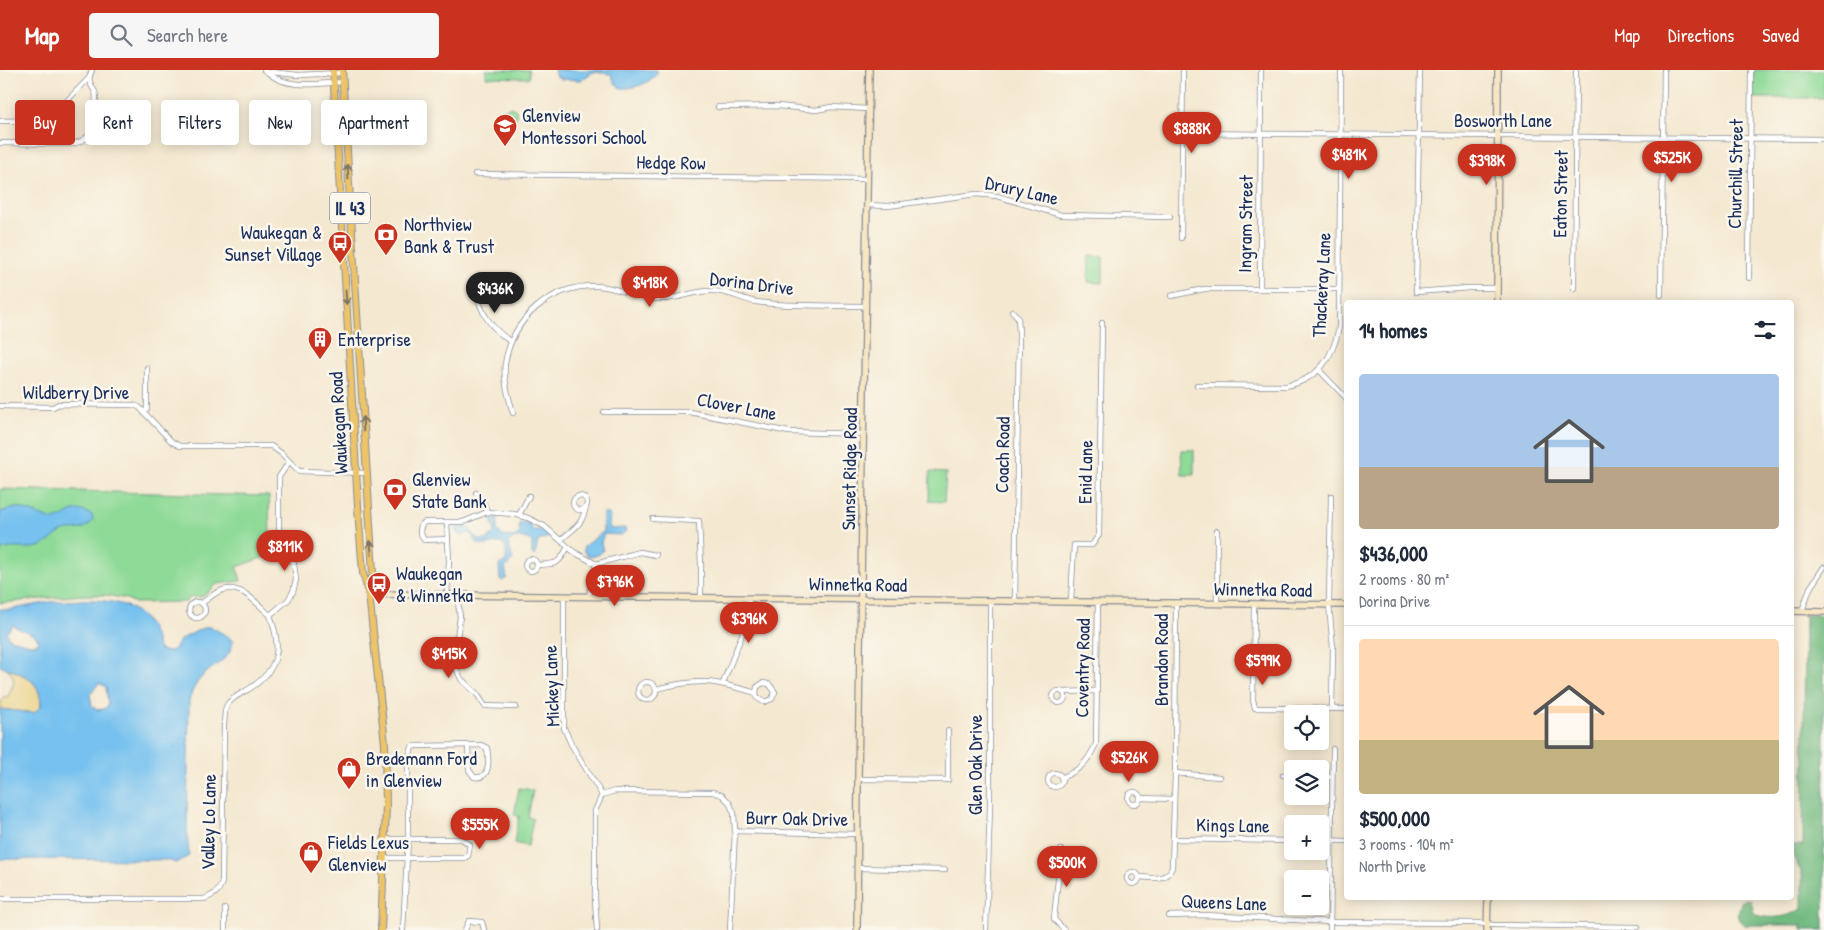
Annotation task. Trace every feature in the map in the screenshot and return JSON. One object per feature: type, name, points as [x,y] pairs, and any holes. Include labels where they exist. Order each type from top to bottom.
[{"type":"main road","name":"Waukegan Road","points":[[333,72],[363,573],[369,594],[385,744],[385,839],[381,930]]},
{"type":"main road","name":"Waukegan Road","points":[[342,72],[373,574],[369,594]]},
{"type":"main road","points":[[340,202],[350,202]]},
{"type":"street","points":[[0,121],[43,120],[52,116],[89,78],[92,70]]},
{"type":"street","name":"Sunset Ridge Road","points":[[857,930],[869,70]]},
{"type":"street","points":[[1181,238],[1183,70]]},
{"type":"street","name":"Ingram Street","points":[[1260,289],[1261,70]]},
{"type":"street","name":"Thackeray Lane","points":[[1197,385],[1286,386],[1298,384],[1309,379],[1330,356],[1336,341],[1338,327],[1340,70]]},
{"type":"street","points":[[1420,70],[1416,292],[1497,288]]},
{"type":"street","points":[[1497,300],[1498,70]]},
{"type":"street","name":"Eaton Street","points":[[1574,288],[1576,70]]},
{"type":"street","points":[[1661,295],[1664,70]]},
{"type":"street","name":"Churchill Street","points":[[1749,278],[1752,70]]},
{"type":"street","points":[[266,71],[298,75],[342,72]]},
{"type":"street","points":[[266,71],[279,79],[301,84],[343,82]]},
{"type":"street","points":[[0,143],[73,144],[82,142],[94,128],[96,93],[91,87],[89,78]]},
{"type":"street","points":[[718,107],[778,106],[816,110],[830,108],[868,109]]},
{"type":"street","name":"Bosworth Lane","points":[[1182,134],[1824,139]]},
{"type":"street","name":"Hedge Row","points":[[475,174],[868,179]]},
{"type":"street","name":"Drury Lane","points":[[867,205],[888,206],[976,194],[997,196],[1061,215],[1170,217]]},
{"type":"street","name":"Dorina Drive","points":[[513,413],[508,393],[505,366],[511,342],[525,319],[543,302],[562,292],[582,287],[611,288],[647,298],[661,299],[711,291],[726,292],[755,302],[866,306]]},
{"type":"street","points":[[475,288],[486,319],[498,333],[511,342]]},
{"type":"street","points":[[1171,296],[1204,289],[1338,289]]},
{"type":"street","name":"Coach Road","points":[[1012,311],[1018,317],[1019,333],[1015,601]]},
{"type":"street","name":"Enid Lane","points":[[1071,602],[1074,545],[1092,545],[1099,535],[1102,323]]},
{"type":"street","points":[[144,413],[147,410],[147,368]]},
{"type":"street","points":[[1319,370],[1344,396]]},
{"type":"street","name":"Wildberry Drive","points":[[0,406],[53,407],[59,404],[133,405],[139,407],[172,442],[178,445],[271,446],[300,471],[366,473]]},
{"type":"street","name":"Clover Lane","points":[[604,412],[690,412],[789,432],[864,434]]},
{"type":"street","points":[[202,604],[221,590],[233,588],[243,591],[270,615],[288,600],[293,592],[296,580],[294,564],[279,538],[279,477],[289,462]]},
{"type":"street","points":[[476,493],[483,501],[487,512]]},
{"type":"street","points":[[519,515],[529,496]]},
{"type":"street","points":[[1331,496],[1329,605],[1333,648],[1332,709]]},
{"type":"street","points":[[560,540],[583,520],[586,506]]},
{"type":"street","points":[[448,539],[424,540],[420,532],[421,525],[425,522],[463,522],[487,512],[519,515],[544,526],[574,552],[596,564],[640,552],[656,555]]},
{"type":"street","points":[[653,519],[699,521],[702,564],[701,598]]},
{"type":"street","points":[[447,522],[449,561],[447,595]]},
{"type":"street","points":[[1217,531],[1217,604]]},
{"type":"street","points":[[537,565],[556,564],[568,547]]},
{"type":"street","points":[[590,596],[596,564]]},
{"type":"street","points":[[1802,611],[1810,588],[1824,567]]},
{"type":"street","name":"Winnetka Road","points":[[369,594],[1344,605]]},
{"type":"street","points":[[457,595],[460,617],[455,651],[458,674],[477,694],[485,706],[516,706]]},
{"type":"street","name":"Mickey Lane","points":[[564,596],[564,728],[571,744],[602,796]]},
{"type":"street","points":[[723,683],[747,622],[749,598]]},
{"type":"street","name":"Glen Oak Drive","points":[[986,930],[990,807],[990,601]]},
{"type":"street","name":"Coventry Road","points":[[1061,778],[1077,771],[1086,762],[1096,744],[1098,602]]},
{"type":"street","name":"Brandon Road","points":[[1139,877],[1161,878],[1167,876],[1172,868],[1175,773],[1176,603]]},
{"type":"street","points":[[1254,604],[1253,700],[1255,708],[1344,709]]},
{"type":"street","points":[[1794,611],[1824,612]]},
{"type":"street","name":"Valley Lo Lane","points":[[0,898],[204,899],[214,895],[220,889],[222,882],[224,724],[226,707],[235,697],[261,680],[272,666],[278,648],[275,628],[270,615]]},
{"type":"street","points":[[656,689],[682,682],[699,681],[723,683],[756,693]]},
{"type":"street","points":[[645,682],[651,683],[656,689],[654,696],[648,700],[641,698],[638,693],[640,685],[645,682]]},
{"type":"street","points":[[763,683],[772,686],[774,692],[772,699],[764,702],[757,698],[756,693],[757,687],[763,683]]},
{"type":"street","points":[[1063,692],[1096,692]]},
{"type":"street","points":[[858,779],[948,780],[948,731]]},
{"type":"street","points":[[403,930],[408,839],[408,761],[412,748],[432,744],[481,745],[487,748],[488,771],[485,776],[480,778],[474,777],[469,770],[468,745]]},
{"type":"street","points":[[1330,930],[1331,776],[1333,749]]},
{"type":"street","points":[[1175,773],[1219,776]]},
{"type":"street","name":"Burr Oak Drive","points":[[602,796],[615,791],[713,792],[722,795],[729,802],[734,813],[735,831],[857,834]]},
{"type":"street","points":[[597,930],[595,899],[596,810],[602,796]]},
{"type":"street","points":[[1140,798],[1173,799]]},
{"type":"street","points":[[730,930],[735,831]]},
{"type":"street","points":[[384,858],[464,858],[468,856],[470,848],[467,841],[462,839],[385,839]]},
{"type":"street","name":"Kings Lane","points":[[1173,839],[1284,840]]},
{"type":"street","points":[[1331,840],[1344,841]]},
{"type":"street","points":[[1061,850],[1054,919],[1064,930]]},
{"type":"street","points":[[857,868],[944,870]]},
{"type":"street","points":[[1487,927],[1488,900]]},
{"type":"street","points":[[225,909],[225,930]]},
{"type":"street","name":"Queens Lane","points":[[1169,916],[1204,915],[1331,922],[1487,927],[1638,927]]},
{"type":"street","points":[[465,930],[469,922],[479,920],[482,922],[484,930]]},
{"type":"green space","points":[[486,70],[529,70],[529,78],[486,77]]},
{"type":"green space","points":[[1753,70],[1824,70],[1824,98],[1752,98]]},
{"type":"green space","points":[[511,107],[516,110],[517,114],[514,121],[504,128],[493,122],[494,113]]},
{"type":"green space","points":[[1089,256],[1103,257],[1103,283],[1088,282]]},
{"type":"green space","points":[[1181,450],[1194,450],[1194,475],[1182,475]]},
{"type":"green space","points":[[930,472],[946,473],[944,502],[929,501]]},
{"type":"green space","points":[[0,489],[269,496],[270,538],[276,553],[237,567],[241,581],[217,584],[202,597],[191,597],[185,602],[135,603],[127,599],[107,595],[82,595],[0,603]]},
{"type":"green space","points":[[1805,615],[1824,615],[1824,930],[1802,930],[1802,925],[1744,925],[1741,923],[1739,911],[1742,901],[1744,900],[1751,900],[1754,913],[1765,917],[1785,916],[1802,909],[1802,874],[1794,858],[1794,845],[1803,845]]},
{"type":"green space","points":[[519,788],[533,790],[528,817],[533,819],[528,846],[514,843],[519,816],[514,815]]},
{"type":"sand","points":[[7,668],[27,677],[36,685],[41,706],[35,713],[0,709],[3,697],[8,697],[14,682]]},
{"type":"water","points":[[554,70],[657,70],[657,73],[650,80],[640,85],[620,88],[616,85],[611,74],[593,72],[581,80],[561,79],[555,75]]},
{"type":"water","points":[[20,508],[53,520],[80,510],[92,515],[93,521],[85,528],[61,532],[42,546],[8,548],[0,551],[0,512]]},
{"type":"water","points":[[603,513],[610,515],[609,526],[611,529],[625,528],[626,531],[621,535],[604,534],[601,542],[603,551],[598,555],[589,557],[584,551],[584,546],[603,532]]},
{"type":"water","points":[[494,516],[498,518],[497,530],[502,536],[515,537],[520,532],[519,524],[524,522],[530,524],[532,530],[545,530],[549,537],[538,541],[535,556],[532,554],[532,541],[520,538],[508,542],[513,560],[505,568],[507,578],[502,581],[500,579],[499,565],[506,561],[505,546],[498,543],[479,544],[471,534],[468,533],[461,536],[455,531],[457,528],[468,527],[476,537],[486,540],[495,532],[491,520]]},
{"type":"water","points":[[102,601],[129,607],[137,612],[150,627],[158,649],[166,652],[173,650],[181,639],[205,627],[211,627],[229,637],[233,642],[228,655],[201,677],[194,687],[189,701],[187,831],[189,856],[176,863],[167,860],[0,859],[0,709],[34,713],[41,706],[38,689],[29,678],[0,666],[0,609],[8,610],[50,602]],"holes":[[[13,625],[36,637],[39,640],[37,644],[10,639],[6,633]],[[99,683],[106,687],[108,705],[104,709],[97,710],[92,706],[90,694]]]},
{"type":"place","name":"Glenview Montessori School","points":[[505,147]]},
{"type":"place","name":"Northview Bank & Trust","points":[[386,256]]},
{"type":"place","name":"Waukegan & Sunset Village","points":[[340,264]]},
{"type":"place","name":"Enterprise","points":[[320,360]]},
{"type":"place","name":"Glenview State Bank","points":[[395,511]]},
{"type":"place","name":"Waukegan & Winnetka","points":[[379,605]]},
{"type":"place","name":"Bredemann Ford in Glenview","points":[[349,790]]},
{"type":"place","name":"Fields Lexus Glenview","points":[[311,874]]}]
